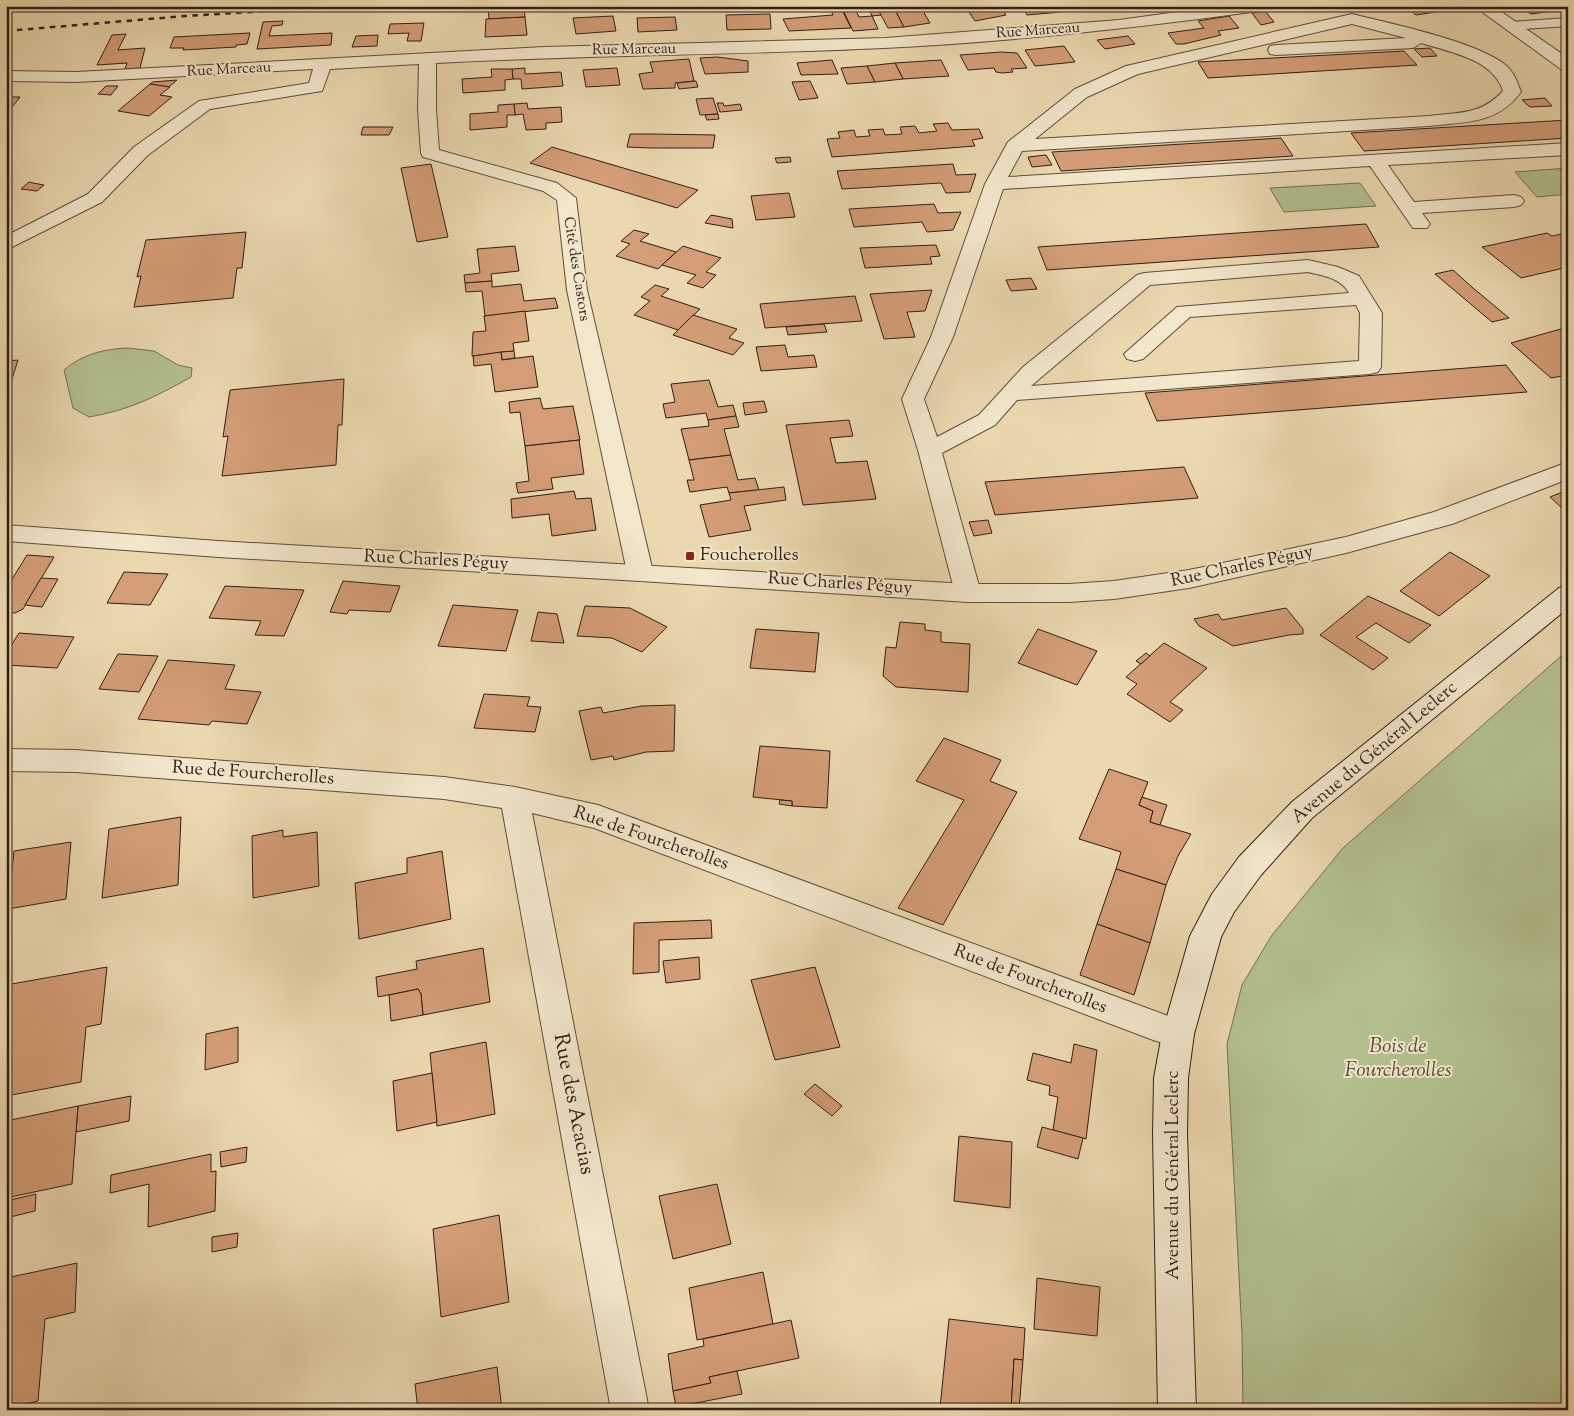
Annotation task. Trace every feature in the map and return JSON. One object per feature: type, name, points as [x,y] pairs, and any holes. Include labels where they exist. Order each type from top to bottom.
[{"type":"street","name":"Rue Marceau","points":[[6,76],[76,77],[544,52],[885,43],[1119,25],[1260,6]]},
{"type":"street","points":[[1482,6],[1568,66]]},
{"type":"street","points":[[968,593],[930,450],[913,398],[942,337],[995,184],[1015,146],[1081,93],[1132,70],[1352,20],[1467,52],[1497,67],[1508,79],[1512,92],[1497,108],[1479,115],[1429,120],[1015,146]]},
{"type":"street","points":[[1202,54],[1434,42]]},
{"type":"street","name":"Cité des Castors","points":[[428,58],[427,110],[430,152],[550,188],[566,198],[577,290],[640,572]]},
{"type":"street","points":[[6,244],[95,198],[142,151],[205,105],[316,87],[323,65]]},
{"type":"street","points":[[995,184],[1568,149]]},
{"type":"street","points":[[1375,160],[1420,224]]},
{"type":"street","points":[[1408,208],[1514,201]]},
{"type":"street","points":[[930,450],[987,420],[1010,394],[1031,372],[1144,279],[1308,266],[1331,271],[1352,280],[1371,313],[1370,367],[1010,394]]},
{"type":"street","points":[[1135,354],[1184,311],[1363,298]]},
{"type":"street","name":"Rue Charles Péguy","points":[[6,534],[228,550],[640,572],[968,593],[1069,593],[1114,590],[1199,578],[1346,545],[1443,518],[1568,470]]},
{"type":"street","name":"Avenue du Général Leclerc","points":[[1177,1410],[1170,1134],[1171,1078],[1178,1034],[1206,936],[1223,903],[1250,866],[1302,810],[1568,594]]},
{"type":"street","name":"Rue de Fourcherolles","points":[[6,760],[76,761],[444,788],[515,798],[598,817],[1178,1034]]},
{"type":"street","name":"Rue des Acacias","points":[[515,798],[630,1410]]},
{"type":"lane","points":[[1510,26],[1568,22]]},
{"type":"green space","points":[[1568,168],[1568,194],[1537,197],[1515,172]]},
{"type":"green space","points":[[1360,183],[1376,206],[1284,212],[1270,188]]},
{"type":"green space","points":[[128,348],[154,351],[178,365],[192,368],[191,377],[154,397],[117,411],[89,417],[73,408],[64,370],[94,353]]},
{"type":"green space","name":"Bois de Fourcherolles","points":[[1568,650],[1568,1410],[1243,1410],[1242,1334],[1227,1044],[1242,985],[1272,935],[1343,848]]},
{"type":"building","points":[[524,6],[525,17],[489,19],[488,8]]},
{"type":"building","points":[[841,6],[854,6],[859,17],[872,16],[878,29],[853,31]]},
{"type":"building","points":[[871,6],[893,6],[904,27],[888,28],[877,8]]},
{"type":"building","points":[[893,6],[929,6],[932,10],[923,11],[930,23],[904,27]]},
{"type":"building","points":[[965,6],[1011,6],[1014,11],[1004,12],[1006,15],[975,21]]},
{"type":"building","points":[[1022,6],[1057,6],[1061,12],[1027,15]]},
{"type":"building","points":[[1074,6],[1111,6],[1077,9]]},
{"type":"building","points":[[1405,6],[1444,6],[1449,10],[1416,15]]},
{"type":"building","points":[[1520,6],[1568,6],[1568,9],[1531,14]]},
{"type":"building","points":[[841,8],[851,28],[789,31],[783,19],[833,15],[830,9]]},
{"type":"building","points":[[869,8],[877,8],[881,15],[872,16]]},
{"type":"building","points":[[1265,11],[1274,22],[1261,25],[1252,13]]},
{"type":"building","points":[[770,14],[771,29],[727,30],[726,15]]},
{"type":"building","points":[[613,16],[616,31],[576,34],[573,18]]},
{"type":"building","points":[[1229,16],[1239,28],[1218,31],[1221,35],[1184,44],[1176,44],[1168,33],[1204,28],[1198,21]]},
{"type":"building","points":[[525,17],[527,35],[485,37],[486,19]]},
{"type":"building","points":[[675,17],[677,30],[638,32],[637,18]]},
{"type":"building","points":[[283,21],[282,25],[272,26],[269,36],[332,33],[331,45],[257,49],[263,22]]},
{"type":"building","points":[[424,23],[421,41],[407,41],[409,33],[388,34],[390,24]]},
{"type":"building","points":[[250,33],[247,44],[236,45],[236,47],[183,50],[184,48],[170,48],[174,37]]},
{"type":"building","points":[[126,34],[118,50],[145,48],[140,68],[125,69],[127,63],[97,65],[112,35]]},
{"type":"building","points":[[378,35],[377,46],[352,47],[356,36]]},
{"type":"building","points":[[1128,36],[1135,44],[1105,49],[1097,40]]},
{"type":"building","points":[[1064,46],[1075,62],[1035,66],[1025,50]]},
{"type":"building","points":[[1430,48],[1437,56],[1422,57],[1414,49]]},
{"type":"building","points":[[1404,51],[1417,65],[1208,78],[1198,62]]},
{"type":"building","points":[[1001,52],[1017,53],[1027,68],[1011,69],[1013,72],[1002,73],[996,72],[994,68],[968,70],[960,55]]},
{"type":"building","points":[[717,57],[748,61],[748,72],[705,74],[700,58]]},
{"type":"building","points":[[689,59],[694,81],[675,83],[675,88],[643,89],[639,74],[653,72],[650,62]]},
{"type":"building","points":[[832,60],[838,74],[801,75],[797,63]]},
{"type":"building","points":[[941,60],[949,76],[903,79],[895,63]]},
{"type":"building","points":[[895,63],[903,79],[875,82],[867,66]]},
{"type":"building","points":[[867,66],[875,82],[847,84],[841,68]]},
{"type":"building","points":[[525,68],[525,74],[561,72],[563,86],[522,89],[521,79],[513,79],[512,69]]},
{"type":"building","points":[[617,68],[620,85],[586,87],[583,70]]},
{"type":"building","points":[[491,69],[512,69],[513,79],[505,80],[505,90],[463,93],[462,79],[492,77]]},
{"type":"building","points":[[177,80],[169,87],[150,84],[153,82]]},
{"type":"building","points":[[696,81],[698,87],[679,89],[677,83]]},
{"type":"building","points":[[810,81],[818,98],[799,100],[792,82]]},
{"type":"building","points":[[150,84],[170,87],[160,95],[172,97],[149,116],[118,111]]},
{"type":"building","points":[[106,86],[118,86],[111,95],[98,94]]},
{"type":"building","points":[[6,97],[20,97],[9,111],[6,111]]},
{"type":"building","points":[[713,98],[718,114],[700,115],[696,99]]},
{"type":"building","points":[[1545,98],[1552,106],[1530,107],[1522,100]]},
{"type":"building","points":[[527,103],[528,109],[561,107],[562,122],[546,123],[546,129],[526,130],[523,114],[515,115],[514,104]]},
{"type":"building","points":[[717,103],[723,103],[724,106],[740,104],[742,110],[720,112]]},
{"type":"building","points":[[514,104],[515,115],[507,115],[507,127],[470,130],[470,114],[498,112],[498,105]]},
{"type":"building","points":[[718,114],[719,119],[707,120],[705,115]]},
{"type":"building","points":[[1568,120],[1568,138],[1364,151],[1351,133]]},
{"type":"building","points":[[948,123],[952,130],[979,129],[983,138],[972,140],[975,146],[832,157],[827,139],[840,138],[838,132],[854,130],[856,137],[870,136],[868,130],[883,129],[885,135],[902,134],[900,127],[915,126],[919,133],[937,131],[933,124]]},
{"type":"building","points":[[363,127],[393,127],[389,135],[361,135]]},
{"type":"building","points":[[630,134],[715,135],[713,148],[651,148],[627,147]]},
{"type":"building","points":[[1281,138],[1293,156],[1061,171],[1052,152]]},
{"type":"building","points":[[552,147],[698,190],[677,208],[530,163]]},
{"type":"building","points":[[1046,155],[1052,165],[1032,167],[1028,157]]},
{"type":"building","points":[[790,157],[791,162],[777,163],[775,158]]},
{"type":"building","points":[[431,164],[448,237],[417,242],[401,168]]},
{"type":"building","points":[[953,164],[956,175],[976,174],[970,192],[946,193],[941,183],[842,189],[837,171]]},
{"type":"building","points":[[29,182],[44,185],[37,191],[21,189]]},
{"type":"building","points":[[789,193],[795,217],[756,220],[751,196]]},
{"type":"building","points":[[934,204],[938,213],[961,212],[953,230],[927,232],[922,222],[854,227],[849,209]]},
{"type":"building","points":[[711,215],[732,219],[733,228],[705,223]]},
{"type":"building","points":[[1366,224],[1379,247],[1047,270],[1038,247]]},
{"type":"building","points":[[634,230],[649,234],[640,241],[676,252],[658,269],[616,256],[630,244],[621,241]]},
{"type":"building","points":[[246,232],[242,268],[237,268],[233,298],[134,307],[141,276],[137,277],[146,240]]},
{"type":"building","points":[[1547,233],[1552,236],[1562,234],[1568,238],[1568,267],[1521,278],[1482,247]]},
{"type":"building","points":[[936,245],[940,256],[930,257],[932,264],[865,268],[860,248]]},
{"type":"building","points":[[515,246],[519,271],[491,274],[492,281],[465,283],[464,275],[480,273],[477,249]]},
{"type":"building","points":[[683,246],[721,258],[706,272],[716,275],[703,288],[687,283],[696,275],[662,265]]},
{"type":"building","points":[[1453,270],[1509,318],[1492,322],[1435,274]]},
{"type":"building","points":[[1031,278],[1037,289],[1011,291],[1006,280]]},
{"type":"building","points":[[492,281],[492,287],[521,284],[524,301],[555,298],[558,308],[485,316],[482,291],[466,292],[465,283]]},
{"type":"building","points":[[655,285],[669,289],[661,296],[700,309],[678,330],[634,315],[650,301],[641,297]]},
{"type":"building","points":[[932,290],[925,311],[907,312],[915,337],[884,339],[870,294]]},
{"type":"building","points":[[855,296],[862,321],[765,328],[760,304]]},
{"type":"building","points":[[525,311],[529,341],[513,343],[514,351],[472,356],[473,332],[486,331],[484,316]]},
{"type":"building","points":[[693,315],[737,329],[729,338],[744,343],[733,355],[673,335]]},
{"type":"building","points":[[824,324],[827,332],[788,335],[786,327]]},
{"type":"building","points":[[1568,327],[1568,375],[1551,378],[1511,343]]},
{"type":"building","points":[[785,345],[788,357],[814,355],[817,367],[761,371],[756,347]]},
{"type":"building","points":[[514,351],[515,358],[502,360],[501,352]]},
{"type":"building","points":[[501,352],[502,360],[533,356],[538,387],[495,392],[491,364],[474,366],[473,356]]},
{"type":"building","points":[[18,360],[6,398],[6,361]]},
{"type":"building","points":[[1506,365],[1527,392],[1157,421],[1145,393]]},
{"type":"building","points":[[344,379],[342,425],[338,425],[336,465],[222,476],[228,436],[223,437],[230,390]]},
{"type":"building","points":[[709,380],[718,407],[733,405],[736,416],[708,420],[706,413],[666,418],[663,404],[675,402],[671,384]]},
{"type":"building","points":[[540,398],[543,409],[573,406],[580,440],[525,446],[520,412],[510,413],[509,402]]},
{"type":"building","points":[[764,401],[767,412],[745,415],[743,403]]},
{"type":"building","points":[[736,416],[739,427],[724,429],[731,455],[689,460],[681,429],[709,426],[708,420]]},
{"type":"building","points":[[849,420],[853,436],[830,438],[836,463],[867,461],[876,499],[803,505],[786,425]]},
{"type":"building","points":[[579,440],[584,474],[551,478],[553,489],[518,493],[516,483],[529,481],[525,446]]},
{"type":"building","points":[[731,455],[738,480],[755,478],[759,490],[729,493],[727,487],[690,492],[687,480],[694,480],[689,460]]},
{"type":"building","points":[[1184,467],[1198,498],[995,515],[985,482]]},
{"type":"building","points":[[784,487],[786,500],[744,506],[751,530],[709,537],[700,505],[731,500],[729,493]]},
{"type":"building","points":[[1568,490],[1568,507],[1563,509],[1550,497]]},
{"type":"building","points":[[574,491],[576,499],[591,498],[596,530],[552,536],[549,514],[512,518],[511,499]]},
{"type":"building","points":[[988,520],[992,533],[974,536],[969,522]]},
{"type":"building","points":[[1450,552],[1490,576],[1439,616],[1400,591]]},
{"type":"building","points":[[27,555],[54,557],[23,609],[15,613],[6,612],[6,589]]},
{"type":"building","points":[[124,572],[168,574],[150,605],[107,603]]},
{"type":"building","points":[[41,578],[58,579],[42,607],[25,605]]},
{"type":"building","points":[[343,581],[400,586],[390,612],[349,610],[347,614],[330,612]]},
{"type":"building","points":[[225,586],[304,590],[284,636],[255,635],[261,621],[209,618]]},
{"type":"building","points":[[1368,596],[1431,625],[1409,643],[1376,623],[1356,637],[1388,658],[1373,670],[1320,635]]},
{"type":"building","points":[[453,605],[518,610],[506,651],[438,646]]},
{"type":"building","points":[[585,606],[630,608],[667,627],[642,652],[612,638],[577,636]]},
{"type":"building","points":[[1286,608],[1303,629],[1303,634],[1233,646],[1199,626],[1194,619],[1218,614],[1222,620]]},
{"type":"building","points":[[538,612],[557,614],[564,643],[531,641]]},
{"type":"building","points":[[900,622],[925,624],[925,630],[941,632],[941,642],[970,644],[968,692],[896,687],[883,676],[886,647],[896,648]]},
{"type":"building","points":[[756,629],[819,633],[815,672],[750,668]]},
{"type":"building","points":[[1038,629],[1097,651],[1077,685],[1018,663]]},
{"type":"building","points":[[19,633],[74,637],[57,668],[6,665],[6,654]]},
{"type":"building","points":[[1164,643],[1207,668],[1170,702],[1183,710],[1170,722],[1127,694],[1137,684],[1126,677]]},
{"type":"building","points":[[1146,653],[1150,656],[1141,664],[1136,661]]},
{"type":"building","points":[[118,654],[158,656],[139,692],[99,689]]},
{"type":"building","points":[[168,660],[235,665],[225,689],[261,692],[247,724],[212,721],[209,725],[138,719]]},
{"type":"building","points":[[484,694],[530,697],[527,706],[541,707],[535,732],[474,728]]},
{"type":"building","points":[[675,705],[674,751],[646,752],[614,760],[613,756],[591,760],[579,711],[601,707],[603,713],[642,706]]},
{"type":"building","points":[[944,738],[1001,760],[990,781],[1017,792],[943,925],[898,908],[964,800],[916,781]]},
{"type":"building","points":[[760,746],[830,751],[827,808],[792,806],[792,801],[753,797]]},
{"type":"building","points":[[1109,769],[1148,782],[1139,805],[1153,811],[1150,822],[1191,834],[1178,856],[1166,885],[1116,869],[1121,852],[1079,839]]},
{"type":"building","points":[[1142,797],[1167,805],[1160,825],[1150,822],[1153,811],[1139,805]]},
{"type":"building","points":[[780,800],[792,801],[792,806],[779,804]]},
{"type":"building","points":[[181,817],[178,885],[102,898],[109,829]]},
{"type":"building","points":[[283,830],[283,837],[317,832],[319,886],[253,898],[252,836]]},
{"type":"building","points":[[71,842],[66,899],[8,909],[14,851]]},
{"type":"building","points":[[442,851],[451,919],[359,939],[355,883],[407,873],[407,858]]},
{"type":"building","points":[[1116,869],[1166,885],[1150,943],[1097,924]]},
{"type":"building","points":[[711,920],[712,938],[659,940],[659,972],[633,974],[634,923]]},
{"type":"building","points":[[1097,924],[1150,943],[1134,995],[1080,975]]},
{"type":"building","points":[[483,948],[490,1002],[423,1015],[421,994],[418,989],[378,997],[376,977],[417,969],[416,961]]},
{"type":"building","points":[[699,957],[700,979],[666,983],[663,961]]},
{"type":"building","points":[[107,967],[101,1024],[86,1027],[81,1082],[6,1096],[6,985]]},
{"type":"building","points":[[815,967],[840,1047],[775,1060],[751,980]]},
{"type":"building","points":[[418,989],[421,994],[423,1015],[391,1021],[389,995]]},
{"type":"building","points":[[238,1027],[238,1062],[205,1070],[206,1034]]},
{"type":"building","points":[[486,1042],[495,1114],[437,1126],[430,1053]]},
{"type":"building","points":[[1074,1044],[1097,1050],[1086,1139],[1053,1130],[1058,1097],[1049,1095],[1050,1086],[1027,1080],[1033,1053],[1071,1063]]},
{"type":"building","points":[[432,1073],[437,1122],[397,1131],[393,1081]]},
{"type":"building","points":[[815,1084],[842,1106],[832,1116],[804,1094]]},
{"type":"building","points":[[131,1096],[129,1121],[76,1132],[78,1106]]},
{"type":"building","points":[[78,1106],[72,1184],[6,1198],[6,1121]]},
{"type":"building","points":[[1042,1127],[1083,1138],[1078,1159],[1037,1147]]},
{"type":"building","points":[[959,1136],[1012,1142],[1010,1208],[954,1201]]},
{"type":"building","points":[[247,1147],[246,1162],[221,1167],[220,1152]]},
{"type":"building","points":[[211,1154],[211,1172],[216,1171],[215,1211],[148,1227],[149,1184],[110,1193],[111,1175]]},
{"type":"building","points":[[717,1184],[731,1244],[673,1259],[659,1196]]},
{"type":"building","points":[[36,1194],[35,1211],[6,1218],[6,1201]]},
{"type":"building","points":[[499,1215],[509,1302],[441,1317],[433,1229]]},
{"type":"building","points":[[238,1233],[237,1247],[212,1252],[212,1237]]},
{"type":"building","points":[[77,1263],[75,1312],[45,1319],[38,1401],[6,1409],[6,1278]]},
{"type":"building","points":[[763,1272],[773,1324],[697,1340],[689,1288]]},
{"type":"building","points":[[1037,1278],[1100,1287],[1097,1336],[1034,1329]]},
{"type":"building","points":[[949,1319],[1025,1328],[1023,1360],[1014,1359],[1011,1410],[940,1408]]},
{"type":"building","points":[[791,1320],[799,1358],[709,1377],[711,1383],[673,1391],[668,1354],[704,1346],[703,1339]]},
{"type":"building","points":[[1014,1359],[1023,1360],[1019,1410],[1011,1410]]},
{"type":"building","points":[[497,1367],[502,1410],[418,1410],[415,1384]]},
{"type":"building","points":[[737,1371],[742,1394],[676,1407],[673,1391],[711,1383],[709,1377]]},
{"type":"railway","points":[[6,31],[185,16],[351,6]]},
{"type":"place","name":"Foucherolles","points":[[690,556]]}]
